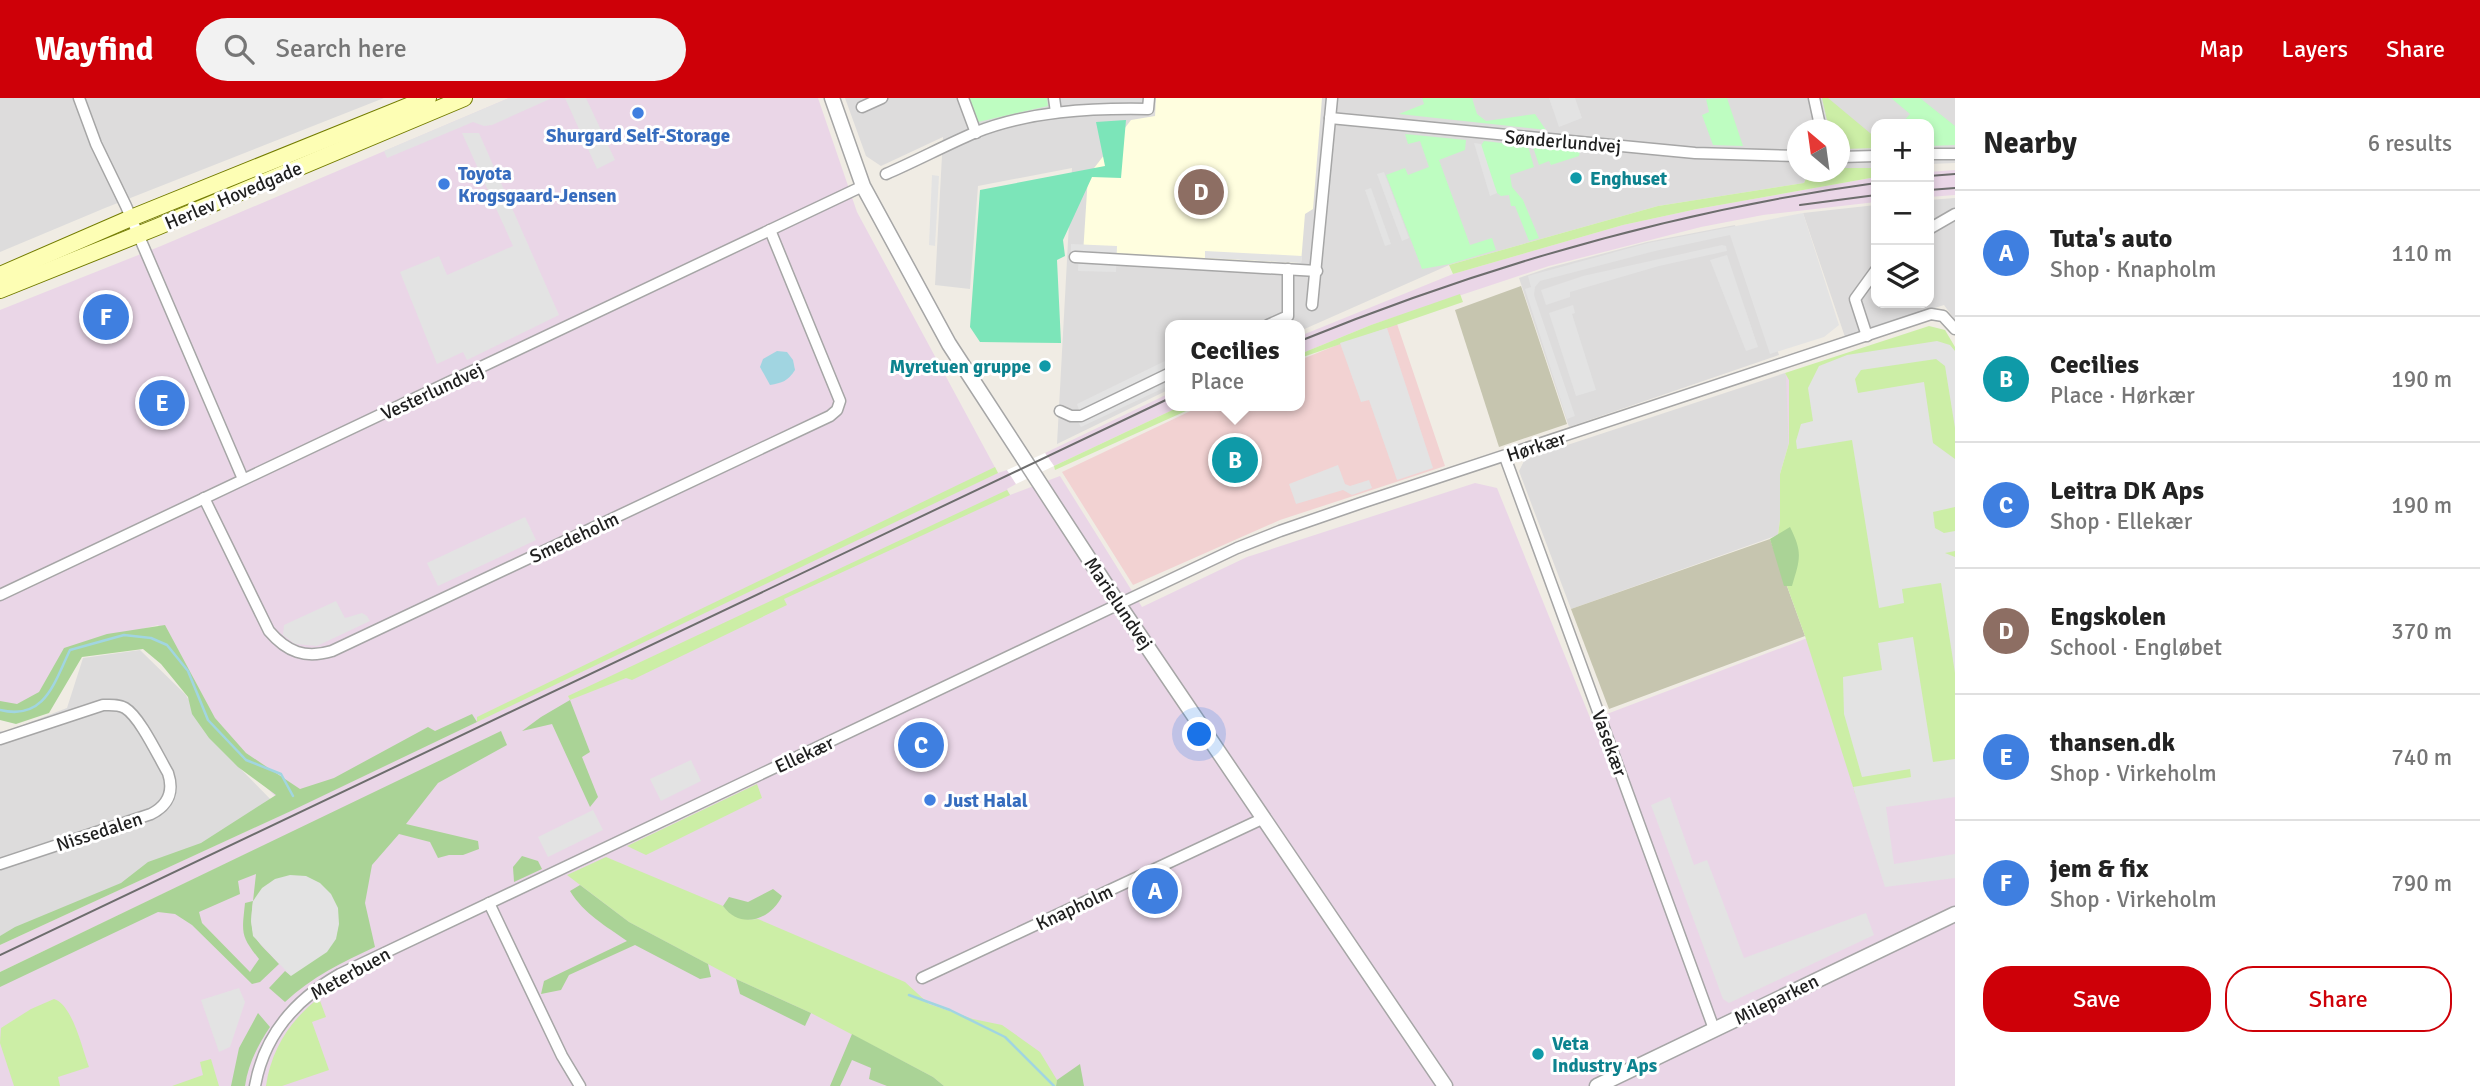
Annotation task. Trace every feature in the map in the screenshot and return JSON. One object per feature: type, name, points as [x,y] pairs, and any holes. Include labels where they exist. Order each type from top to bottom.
[{"type":"main road","name":"Herlev Hovedgade","points":[[0,275],[131,218],[428,98]]},
{"type":"main road","name":"Herlev Hovedgade","points":[[0,290],[464,98]]},
{"type":"street","points":[[79,98],[96,144],[131,218],[243,479]]},
{"type":"street","name":"Marielundvej","points":[[832,98],[863,186],[949,344],[1119,605],[1445,1086]]},
{"type":"street","points":[[862,107],[883,98]]},
{"type":"street","points":[[963,98],[976,132]]},
{"type":"street","points":[[1054,98],[1056,112]]},
{"type":"street","points":[[887,174],[976,132],[1056,112],[1093,108],[1148,109],[1149,98]]},
{"type":"street","points":[[1312,305],[1332,98]]},
{"type":"street","points":[[1814,98],[1819,119]]},
{"type":"street","name":"Sønderlundvej","points":[[1330,118],[1695,153],[1787,156]]},
{"type":"street","points":[[1934,154],[1955,153]]},
{"type":"street","points":[[1850,157],[1871,156]]},
{"type":"street","name":"Vesterlundvej","points":[[0,595],[863,186]]},
{"type":"street","points":[[1934,226],[1955,214]]},
{"type":"street","name":"Smedeholm","points":[[204,498],[269,631],[278,642],[290,650],[304,655],[318,655],[332,651],[830,416],[837,410],[840,401],[770,230]]},
{"type":"street","points":[[1074,257],[1317,271]]},
{"type":"street","points":[[1279,320],[1288,316],[1289,269]]},
{"type":"street","points":[[1867,336],[1855,299],[1871,277]]},
{"type":"street","name":"Hørkær","points":[[1119,605],[1237,548],[1280,531],[1931,314],[1943,316],[1955,329]]},
{"type":"street","points":[[1060,411],[1071,416],[1081,416],[1165,375]]},
{"type":"street","name":"Vasekær","points":[[1505,457],[1714,1029]]},
{"type":"street","name":"Ellekær","points":[[489,903],[1119,605]]},
{"type":"street","name":"Nissedalen","points":[[0,739],[103,705],[125,708],[133,716],[171,783],[171,794],[167,803],[151,814],[0,864]]},
{"type":"street","name":"Knapholm","points":[[922,978],[1264,818]]},
{"type":"street","points":[[489,903],[562,1056],[580,1086]]},
{"type":"street","name":"Meterbuen","points":[[255,1086],[273,1036],[300,1001],[340,974],[489,903]]},
{"type":"street","name":"Mileparken","points":[[1597,1086],[1955,914]]},
{"type":"shaded area","points":[[0,98],[384,98],[0,252]]},
{"type":"shaded area","points":[[509,98],[818,98],[857,212],[998,473],[1007,470],[1016,484],[1007,489],[1010,495],[1060,476],[1142,607],[1247,557],[1475,483],[1497,488],[1591,720],[1810,637],[1790,487],[1786,374],[1937,328],[1955,351],[1955,1086],[0,1086],[0,985],[271,842],[0,972],[0,945],[290,811],[231,752],[158,625],[67,648],[40,697],[18,712],[0,708],[0,310],[161,246]]},
{"type":"shaded area","points":[[509,98],[552,98],[492,125],[484,126],[473,122],[387,158],[384,151]]},
{"type":"shaded area","points":[[565,98],[586,98],[615,160],[597,169]]},
{"type":"shaded area","points":[[845,98],[1955,98],[1955,163],[1934,164],[1934,119],[1871,119],[1871,168],[1850,168],[1850,119],[1787,119],[1787,182],[1804,183],[1658,206],[1449,265],[1305,329],[1305,320],[1165,320],[1165,391],[1057,444],[1072,168],[978,186],[970,289],[935,285],[943,137],[881,166],[866,156]]},
{"type":"shaded area","points":[[1156,98],[1322,98],[1313,209],[1305,214],[1301,263],[1083,254],[1088,176],[1131,120],[1155,116]]},
{"type":"shaded area","points":[[1549,98],[1575,98],[1582,118],[1559,127]]},
{"type":"shaded area","points":[[462,133],[479,133],[559,315],[467,360],[463,352],[437,364],[400,272],[439,256],[447,275],[513,246]]},
{"type":"shaded area","points":[[1474,143],[1481,144],[1497,193],[1490,196]]},
{"type":"shaded area","points":[[1955,170],[1955,195],[1934,197],[1934,172]]},
{"type":"shaded area","points":[[1384,172],[1409,238],[1402,241],[1377,174]]},
{"type":"shaded area","points":[[932,175],[939,176],[935,246],[929,245]]},
{"type":"shaded area","points":[[1871,178],[1871,203],[1763,215],[1701,227],[1549,266],[1371,325],[1305,352],[1305,334],[1453,274],[1623,225]]},
{"type":"shaded area","points":[[1371,188],[1391,244],[1385,246],[1365,190]]},
{"type":"shaded area","points":[[1955,198],[1955,320],[1944,305],[1845,337],[1803,213],[1871,206],[1871,308],[1934,308],[1934,200]]},
{"type":"shaded area","points":[[1803,213],[1839,325],[1824,337],[1770,354],[1730,235],[1540,281],[1535,287],[1534,295],[1575,416],[1567,419],[1525,289],[1531,287],[1528,276],[1648,243]]},
{"type":"shaded area","points":[[1735,225],[1779,355],[1569,427],[1519,278],[1647,242]]},
{"type":"shaded area","points":[[1071,244],[1117,246],[1116,272],[1078,271],[1079,253],[1071,252]]},
{"type":"shaded area","points":[[1726,246],[1727,251],[1659,266],[1570,292],[1570,297],[1546,305],[1541,290],[1583,276]]},
{"type":"shaded area","points":[[1205,251],[1302,256],[1301,263],[1205,258]]},
{"type":"shaded area","points":[[1727,255],[1758,347],[1746,351],[1710,260]]},
{"type":"shaded area","points":[[1521,286],[1567,424],[1499,447],[1455,310]]},
{"type":"shaded area","points":[[1573,305],[1575,313],[1572,314],[1596,390],[1576,396],[1549,313]]},
{"type":"shaded area","points":[[1396,321],[1445,466],[1280,520],[1133,585],[1062,472],[1190,411],[1305,411],[1305,358]]},
{"type":"shaded area","points":[[1387,328],[1433,468],[1397,480],[1369,400],[1361,402],[1340,343]]},
{"type":"shaded area","points":[[1937,341],[1950,345],[1955,351],[1955,428],[1945,366],[1936,359],[1861,370],[1855,379],[1858,393],[1924,382],[1933,443],[1955,459],[1955,507],[1933,512],[1935,528],[1944,533],[1955,531],[1955,551],[1945,553],[1955,557],[1955,673],[1941,583],[1902,589],[1904,603],[1879,608],[1852,440],[1797,449],[1796,441],[1801,424],[1813,421],[1808,388],[1819,366],[1847,355]]},
{"type":"shaded area","points":[[1165,361],[1165,387],[1081,427],[1077,404]]},
{"type":"shaded area","points":[[1785,373],[1789,380],[1789,443],[1780,474],[1778,535],[1571,609],[1519,471],[1525,459]]},
{"type":"shaded area","points":[[1165,395],[1165,411],[1170,411],[1054,466],[1045,453]]},
{"type":"shaded area","points":[[1338,465],[1345,484],[1350,486],[1369,480],[1372,488],[1352,495],[1343,490],[1296,504],[1289,484]]},
{"type":"shaded area","points":[[525,517],[536,540],[438,586],[427,563]]},
{"type":"shaded area","points":[[1770,539],[1805,636],[1609,709],[1571,609]]},
{"type":"shaded area","points":[[336,601],[345,618],[362,613],[370,621],[317,646],[295,644],[283,635],[284,625]]},
{"type":"shaded area","points":[[1913,637],[1933,762],[1955,759],[1955,797],[1886,807],[1894,864],[1955,854],[1955,878],[1885,887],[1853,787],[1911,777],[1910,769],[1862,777],[1844,714],[1843,677],[1882,670],[1878,643]]},
{"type":"shaded area","points":[[140,650],[185,694],[227,755],[280,809],[0,941],[0,731],[4,732],[67,708],[83,658]]},
{"type":"shaded area","points":[[691,760],[701,781],[661,801],[650,779]]},
{"type":"shaded area","points":[[1670,797],[1694,865],[1707,860],[1744,958],[1866,913],[1874,935],[1729,1003],[1723,999],[1651,805]]},
{"type":"shaded area","points":[[593,810],[603,830],[548,857],[538,837]]},
{"type":"shaded area","points":[[290,875],[306,876],[320,883],[331,894],[338,908],[339,924],[336,939],[327,952],[291,976],[253,936],[251,921],[253,901],[262,888],[275,879]]},
{"type":"shaded area","points":[[239,988],[245,1002],[230,1047],[219,1052],[201,1000]]},
{"type":"green space","points":[[969,98],[1047,98],[1048,106],[978,122]]},
{"type":"green space","points":[[1422,98],[1472,98],[1477,114],[1486,121],[1535,114],[1546,130],[1399,114],[1424,104]]},
{"type":"green space","points":[[1727,98],[1743,146],[1713,145],[1702,115],[1709,112],[1706,99]]},
{"type":"green space","points":[[1822,98],[1828,98],[1871,134],[1871,148],[1850,149],[1850,119],[1827,119]]},
{"type":"green space","points":[[1891,98],[1920,98],[1955,126],[1955,145],[1934,146],[1934,119],[1906,119],[1910,114]]},
{"type":"green space","points":[[1126,120],[1121,178],[1092,177],[1063,240],[1065,256],[1057,260],[1061,343],[980,342],[970,327],[980,190],[1105,166],[1096,122]]},
{"type":"green space","points":[[1405,134],[1466,140],[1465,150],[1439,160],[1470,245],[1492,238],[1496,250],[1450,264],[1422,269],[1386,175],[1405,168],[1408,175],[1429,167],[1420,141],[1408,144]]},
{"type":"green space","points":[[1484,141],[1528,146],[1534,167],[1510,175],[1512,187],[1523,200],[1539,238],[1529,241],[1515,206],[1511,206],[1509,195],[1501,196],[1497,193],[1480,147]]},
{"type":"green space","points":[[1533,147],[1580,151],[1579,156],[1551,165],[1549,161],[1539,165]]},
{"type":"green space","points":[[1850,168],[1871,168],[1871,178],[1850,182]]},
{"type":"green space","points":[[1848,182],[1623,225],[1453,274],[1449,265],[1658,206],[1804,183]]},
{"type":"green space","points":[[1460,294],[1463,302],[1305,356],[1305,352],[1371,325]]},
{"type":"green space","points":[[1929,326],[1945,330],[1955,347],[1955,776],[1855,793],[1805,636],[1770,539],[1778,535],[1780,474],[1789,443],[1789,380],[1785,373]]},
{"type":"green space","points":[[1170,411],[1186,411],[1055,470],[1054,466]]},
{"type":"green space","points":[[995,467],[998,473],[477,722],[477,717]]},
{"type":"green space","points":[[1007,490],[1010,495],[784,599],[787,605],[632,680],[626,678],[570,700],[568,696]]},
{"type":"green space","points":[[1790,527],[1797,543],[1798,562],[1792,586],[1784,586],[1770,539]]},
{"type":"green space","points":[[165,625],[215,718],[246,753],[300,789],[334,778],[428,727],[435,731],[472,714],[477,722],[0,945],[0,936],[15,927],[121,883],[148,862],[201,843],[276,795],[238,767],[209,738],[192,714],[188,697],[161,664],[143,649],[82,657],[49,713],[16,724],[0,720],[0,701],[17,704],[39,692],[64,648],[107,634]]},
{"type":"green space","points":[[570,700],[590,752],[582,757],[598,797],[590,807],[552,724],[522,731]]},
{"type":"green space","points":[[501,731],[507,745],[438,783],[406,824],[478,841],[479,849],[463,855],[438,858],[430,842],[399,834],[372,865],[365,903],[375,947],[328,971],[285,1002],[269,988],[285,971],[291,976],[253,901],[252,923],[255,937],[279,964],[260,982],[252,984],[192,925],[175,914],[158,912],[0,987],[0,972]],"holes":[[[256,874],[253,901],[245,903],[245,939],[259,959],[250,972],[202,923],[199,912],[240,894],[238,881]]]},
{"type":"green space","points":[[757,784],[762,798],[646,855],[627,846]]},
{"type":"green space","points":[[522,856],[538,861],[542,869],[514,882],[513,867]]},
{"type":"green space","points":[[606,857],[723,906],[738,917],[758,919],[905,982],[929,1004],[973,1019],[1002,1025],[1040,1052],[1057,1080],[1056,1086],[944,1086],[933,1077],[811,1013],[736,979],[629,922],[567,875]]},
{"type":"green space","points":[[580,885],[629,922],[708,964],[711,977],[700,979],[635,945],[569,975],[561,990],[541,994],[544,981],[627,941],[596,919],[576,899],[570,891]]},
{"type":"green space","points":[[773,889],[782,896],[771,911],[755,919],[738,918],[723,906],[729,897],[748,902]]},
{"type":"green space","points":[[736,979],[811,1013],[805,1026],[740,994]]},
{"type":"green space","points":[[319,998],[326,1017],[312,1022],[329,1070],[282,1086],[266,1086],[277,1048],[299,1016]]},
{"type":"green space","points":[[54,999],[61,1003],[72,1018],[89,1067],[58,1077],[60,1086],[14,1086],[0,1043],[1,1028],[31,1009]]},
{"type":"green space","points":[[258,1013],[270,1027],[254,1055],[245,1086],[231,1086],[239,1048]]},
{"type":"green space","points":[[852,1034],[933,1077],[944,1086],[887,1086],[869,1079],[871,1068],[852,1060],[840,1086],[830,1086]]},
{"type":"green space","points":[[211,1059],[219,1086],[172,1086],[203,1075],[200,1062]]},
{"type":"green space","points":[[1080,1064],[1084,1086],[1056,1086],[1057,1080]]},
{"type":"water","points":[[777,351],[787,352],[793,360],[795,370],[784,381],[770,385],[760,367],[763,359]]},
{"type":"pier","points":[[1045,453],[1054,466],[1016,484],[1007,470]]},
{"type":"waterway","points":[[0,710],[15,712],[38,705],[53,686],[70,650],[124,635],[151,638],[167,645],[188,671],[208,720],[246,760],[281,774],[293,796]]},
{"type":"waterway","points":[[909,995],[950,1010],[1005,1037],[1054,1086]]},
{"type":"tram line","points":[[1934,176],[1955,174]]},
{"type":"tram line","points":[[1305,339],[1440,288],[1583,244],[1728,209],[1871,184]]},
{"type":"tram line","points":[[1934,190],[1955,188]]},
{"type":"tram line","points":[[1800,205],[1871,196]]},
{"type":"tram line","points":[[0,955],[1165,400]]},
{"type":"place","name":"Shurgard Self-Storage","points":[[638,113]]},
{"type":"place","name":"Enghuset","points":[[1576,178]]},
{"type":"place","name":"Toyota Krogsgaard-Jensen","points":[[444,184]]},
{"type":"place","name":"Engskolen","points":[[1201,192]]},
{"type":"place","name":"jem & fix","points":[[106,317]]},
{"type":"place","name":"Myretuen gruppe","points":[[1045,366]]},
{"type":"place","name":"thansen.dk","points":[[162,403]]},
{"type":"place","name":"Cecilies","points":[[1235,460]]},
{"type":"place","name":"Leitra DK Aps","points":[[921,745]]},
{"type":"place","name":"Just Halal","points":[[930,800]]},
{"type":"place","name":"Tuta's auto","points":[[1155,891]]},
{"type":"place","name":"Veta Industry Aps","points":[[1538,1054]]}]
